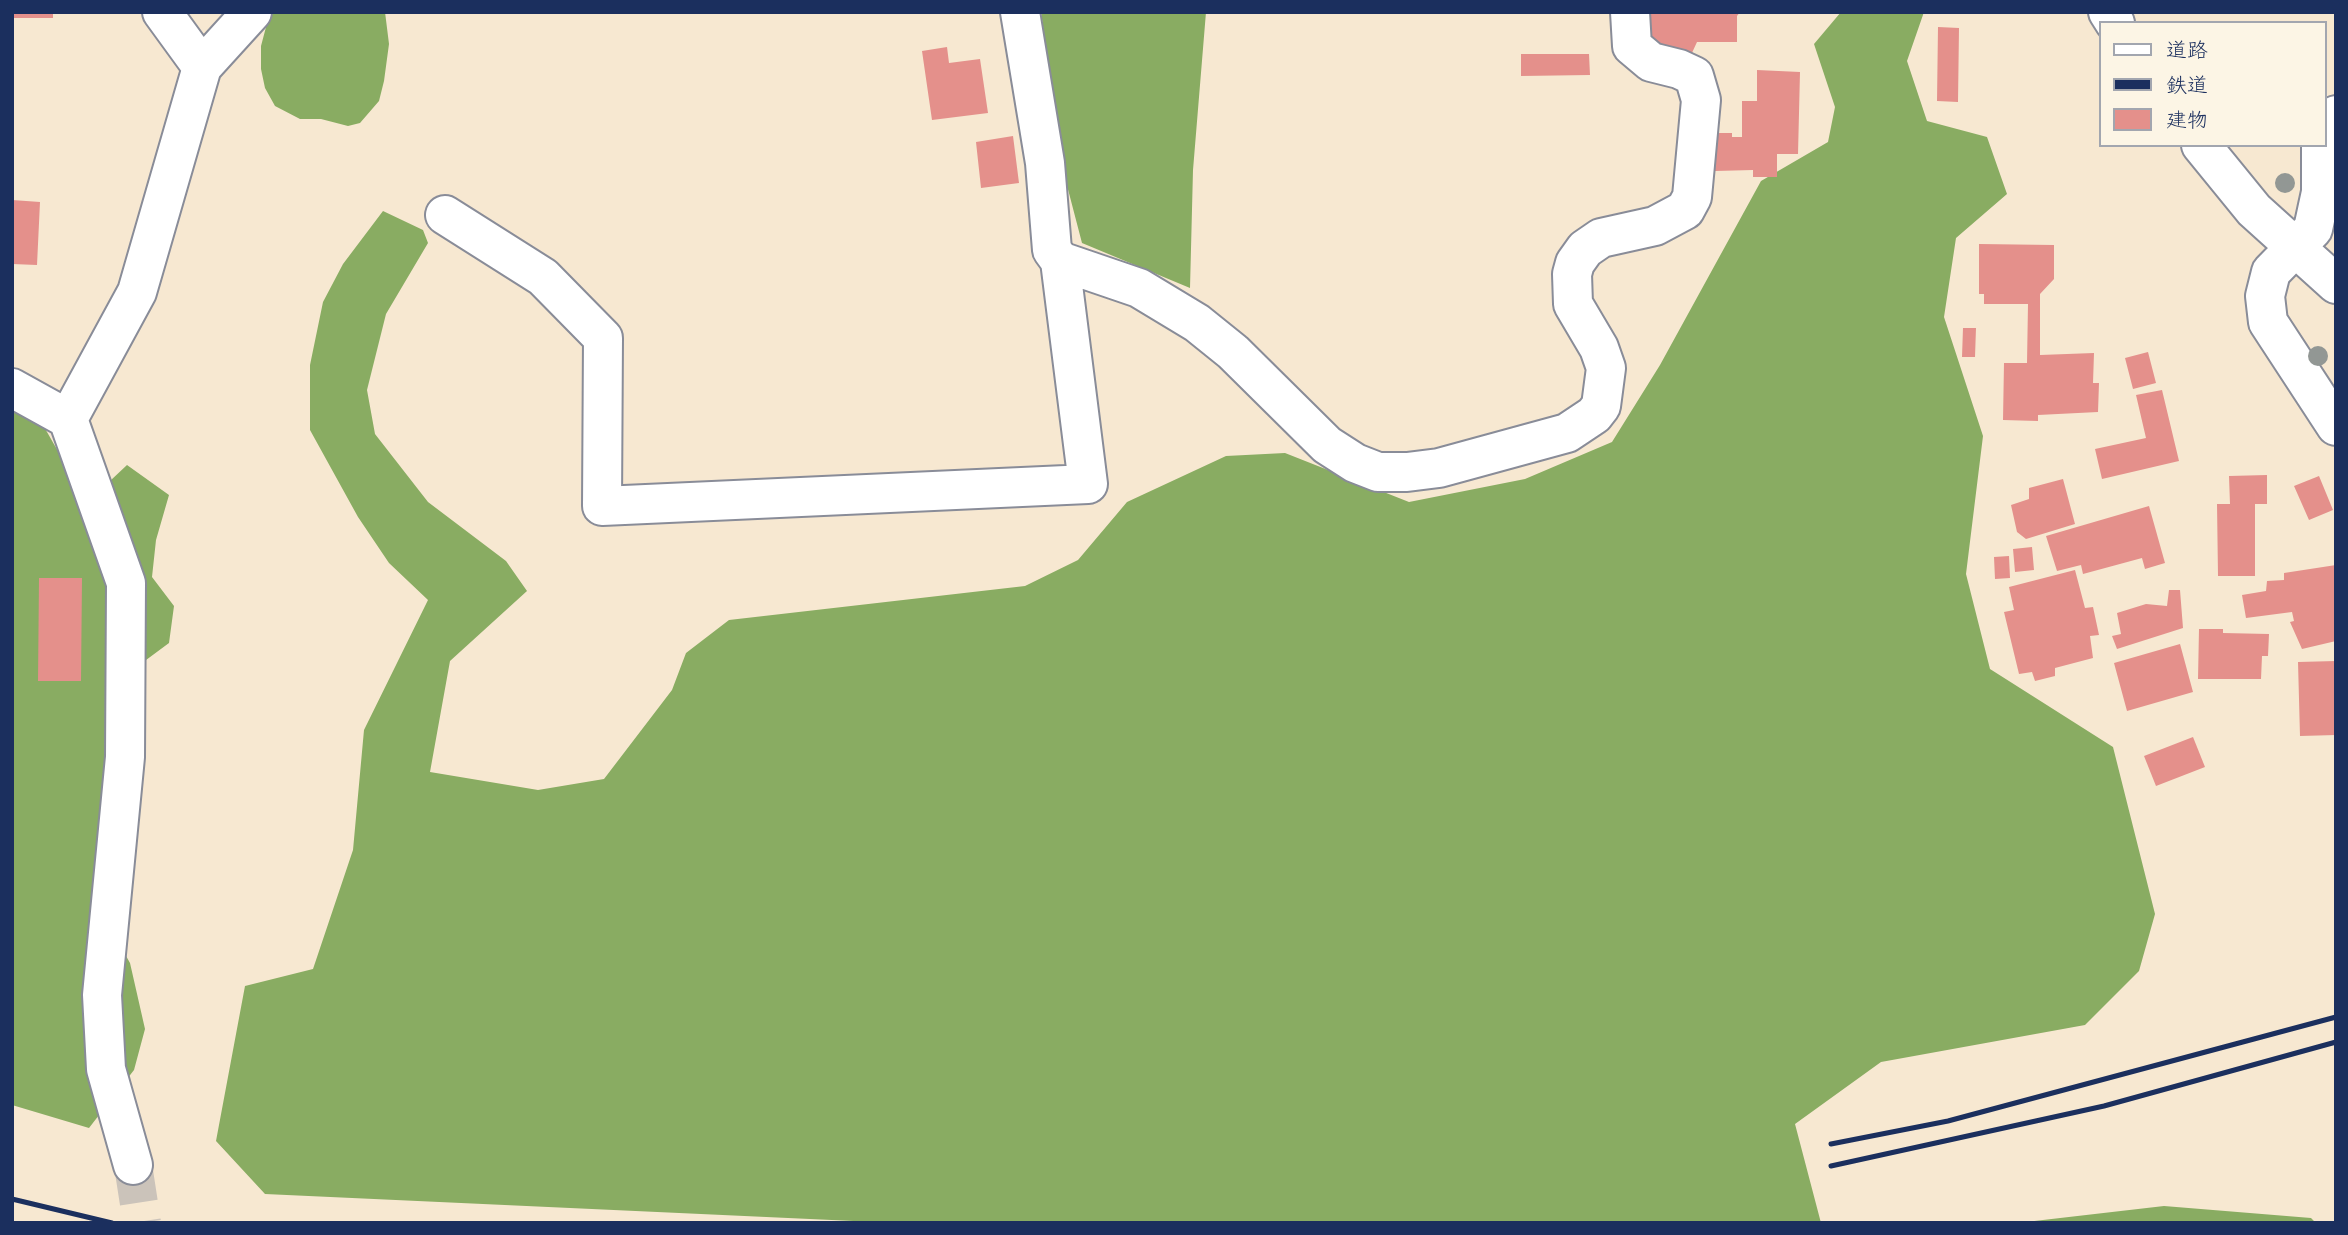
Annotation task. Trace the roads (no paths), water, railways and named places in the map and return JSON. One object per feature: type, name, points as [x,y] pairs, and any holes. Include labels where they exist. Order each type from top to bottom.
[{"type":"street","points":[[162,12],[202,67]]},
{"type":"street","points":[[68,419],[137,292],[202,67],[252,12]]},
{"type":"street","points":[[445,215],[543,277],[603,338],[602,506],[1088,484],[1060,261],[1052,250],[1045,163],[1020,12]]},
{"type":"street","points":[[1060,261],[1139,288],[1197,323],[1233,352],[1327,446],[1355,463],[1378,472],[1439,468],[1567,433],[1594,415],[1601,406],[1606,380],[1599,348],[1573,304],[1572,274],[1575,263],[1585,249],[1601,238],[1675,218],[1685,210],[1692,197],[1701,100],[1699,84],[1688,72],[1651,62],[1636,52],[1632,46],[1630,12]]},
{"type":"street","points":[[2203,147],[2254,209],[2336,284]]},
{"type":"street","points":[[2321,147],[2319,213],[2313,229],[2271,272],[2265,296],[2268,322],[2336,426]]},
{"type":"street","points":[[12,388],[68,419],[97,508],[126,583],[124,769],[102,995],[106,1069],[132,1165]]},
{"type":"tunnel","points":[[133,1165],[142,1223]]},
{"type":"railway","points":[[1831,1144],[1948,1121],[2336,1017]]},
{"type":"railway","points":[[1831,1166],[2104,1106],[2336,1042]]},
{"type":"railway","points":[[12,1199],[112,1223]]}]
